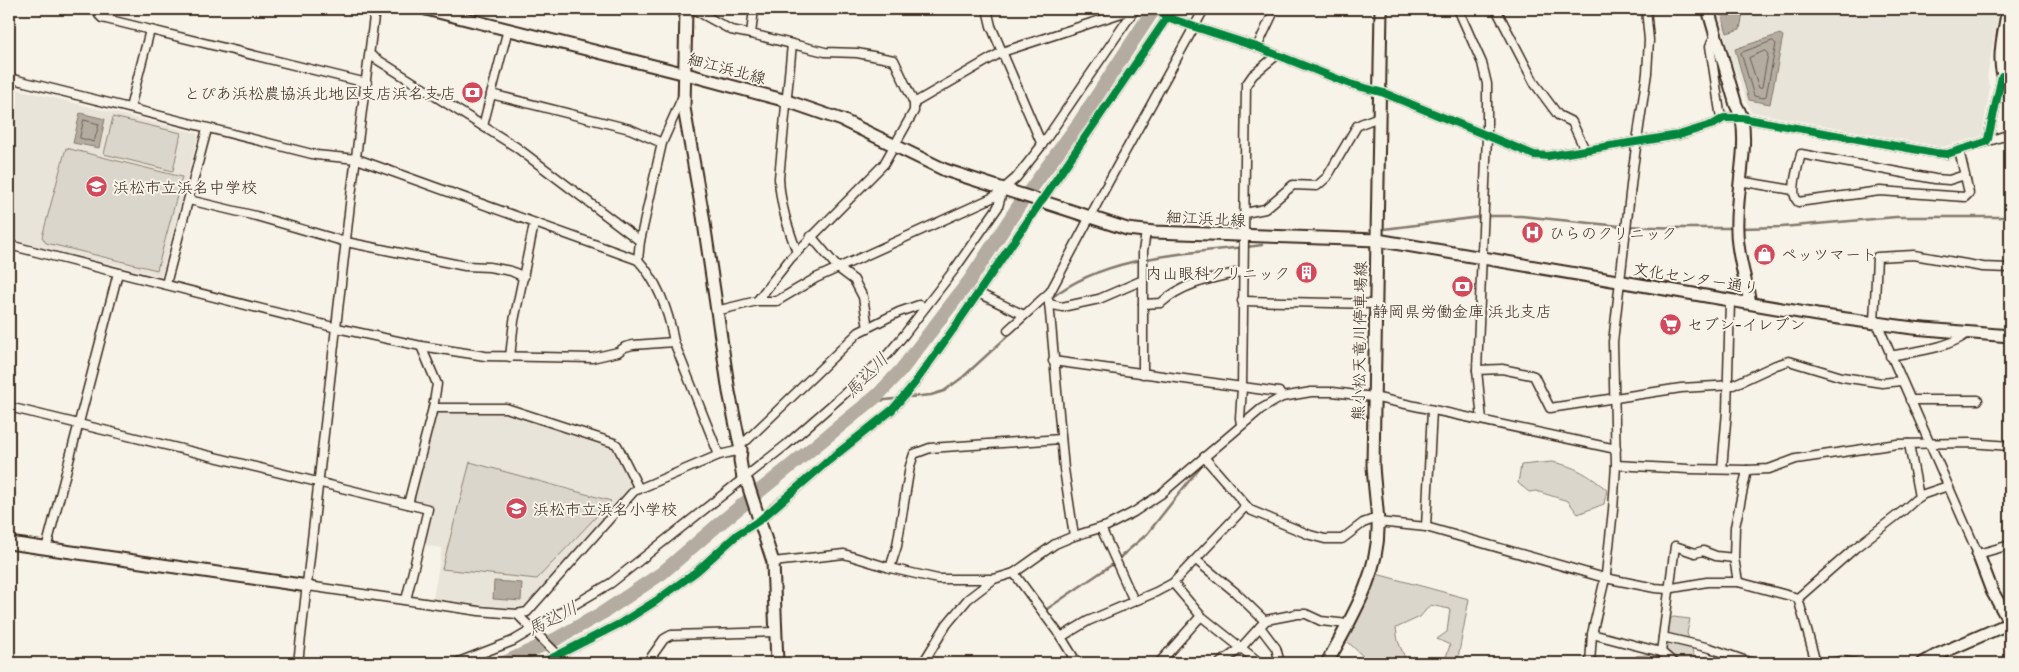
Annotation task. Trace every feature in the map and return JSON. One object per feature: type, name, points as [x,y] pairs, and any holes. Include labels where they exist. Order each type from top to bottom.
[{"type":"street","points":[[97,9],[102,18],[367,83]]},
{"type":"street","points":[[298,663],[346,242],[375,9]]},
{"type":"street","name":"細江浜北線","points":[[426,9],[787,101],[842,120],[946,170],[1127,228],[1146,232],[1244,243],[1377,240]]},
{"type":"street","points":[[686,9],[686,74],[683,96],[729,392],[740,447],[740,460],[773,562],[777,663]]},
{"type":"street","points":[[693,9],[730,30],[825,52],[857,53],[894,60],[914,102],[914,111],[884,164],[811,236],[757,301]]},
{"type":"street","points":[[751,34],[754,9]]},
{"type":"street","points":[[987,9],[991,26],[1042,145]]},
{"type":"street","points":[[914,102],[1002,52],[1135,9]]},
{"type":"street","points":[[716,311],[757,301],[777,301],[797,288],[838,268],[994,198],[1016,178],[1042,145],[1135,9]]},
{"type":"street","points":[[1155,9],[1166,16],[1277,55],[1350,84],[1380,93],[1534,155],[1548,156],[1679,135],[1714,124],[1721,119],[1729,117],[1947,154],[2010,134]]},
{"type":"street","points":[[542,663],[621,623],[656,601],[697,571],[738,534],[892,410],[914,384],[978,293],[1040,199],[1166,16],[1173,9]]},
{"type":"street","points":[[1008,330],[1024,315],[1049,299],[1109,181],[1204,9]]},
{"type":"street","points":[[1257,48],[1275,9]]},
{"type":"street","name":"熊小松天竜川停車場線","points":[[1327,663],[1358,606],[1368,580],[1375,552],[1377,520],[1373,465],[1373,398],[1381,9]]},
{"type":"street","points":[[1458,9],[1482,62],[1485,77],[1487,137],[1477,370],[1482,420]]},
{"type":"street","points":[[1496,9],[1535,84],[1558,115],[1572,122],[1585,150]]},
{"type":"street","points":[[1590,663],[1592,634],[1605,578],[1616,465],[1613,342],[1619,281],[1647,73],[1649,40],[1646,9]]},
{"type":"street","points":[[1708,9],[1736,105],[1742,118],[1743,145],[1736,228],[1750,303]]},
{"type":"street","points":[[1986,142],[1991,131],[2002,76],[2000,56],[2008,9]]},
{"type":"street","points":[[483,126],[508,29]]},
{"type":"street","points":[[130,108],[150,30]]},
{"type":"street","points":[[1717,38],[1712,41],[1710,49],[1721,119]]},
{"type":"street","points":[[792,44],[778,178],[780,198],[787,226],[797,252]]},
{"type":"street","points":[[370,55],[516,146],[640,240]]},
{"type":"street","points":[[1242,424],[1240,418],[1246,85],[1253,75],[1277,55]]},
{"type":"street","points":[[2002,76],[2010,94]]},
{"type":"street","points":[[9,78],[316,155],[357,159],[638,260],[661,296],[671,325],[674,342],[718,455]]},
{"type":"street","points":[[491,94],[630,129],[662,142]]},
{"type":"street","points":[[638,260],[640,240],[662,142],[683,96]]},
{"type":"street","points":[[1245,213],[1266,209],[1293,184],[1316,186],[1327,177],[1357,126],[1379,116]]},
{"type":"street","points":[[166,284],[207,129]]},
{"type":"street","points":[[1959,150],[1965,175],[1969,193],[1965,197],[1880,191],[1798,202],[1795,199],[1794,190],[1801,154],[1946,180],[1965,175]]},
{"type":"street","points":[[1739,181],[1794,190]]},
{"type":"street","points":[[456,663],[513,641],[611,583],[745,480],[786,445],[874,368],[904,335],[954,270],[998,206],[1006,189]]},
{"type":"street","points":[[189,200],[256,216],[346,242],[465,266],[490,267],[511,271],[524,277]]},
{"type":"street","points":[[510,357],[514,321],[534,224]]},
{"type":"street","points":[[1143,374],[1143,280],[1146,232]]},
{"type":"street","points":[[811,236],[838,268],[854,280],[863,297],[868,328]]},
{"type":"street","name":"文化センター通り","points":[[1377,240],[1730,301],[1876,323],[2010,336]]},
{"type":"street","points":[[9,245],[337,328],[422,346],[485,356],[592,358],[618,352],[625,347],[633,345],[674,342]]},
{"type":"street","points":[[1923,663],[1938,654],[2010,623],[1992,591],[1978,554],[1876,323],[1877,257],[1914,255],[1983,267],[2010,268]]},
{"type":"street","points":[[1143,304],[1162,303],[1166,298],[1188,285],[1244,271]]},
{"type":"street","points":[[46,549],[118,273]]},
{"type":"street","points":[[1049,299],[1062,308],[1099,300],[1143,280]]},
{"type":"street","points":[[978,293],[1024,315]]},
{"type":"street","points":[[1049,299],[1061,439],[1074,536]]},
{"type":"street","points":[[1242,301],[1375,304]]},
{"type":"street","points":[[1722,469],[1728,385],[1730,301]]},
{"type":"street","points":[[9,544],[480,611],[517,614],[527,612],[634,491],[740,447],[860,332],[906,309],[918,305],[925,307]]},
{"type":"street","points":[[1890,356],[1948,344],[1968,333]]},
{"type":"street","points":[[408,504],[433,408],[437,384],[422,346]]},
{"type":"street","points":[[1053,361],[1279,392],[1282,397]]},
{"type":"street","points":[[1477,370],[1502,370],[1534,376],[1550,408],[1682,388],[1728,385],[1746,380],[1776,365],[1789,362],[1842,377],[1882,383],[1901,381]]},
{"type":"street","points":[[773,562],[844,554],[938,580],[994,579],[1014,573],[1055,544],[1101,528],[1148,503],[1261,409],[1282,397],[1311,392],[1333,392],[1373,398],[1616,449]]},
{"type":"street","points":[[1910,400],[1978,400]]},
{"type":"street","points":[[9,407],[428,509],[406,600]]},
{"type":"street","points":[[433,408],[506,408],[614,443],[617,445],[639,489]]},
{"type":"street","points":[[1426,527],[1432,410]]},
{"type":"street","points":[[890,568],[897,546],[910,466],[914,454],[930,448],[1061,439]]},
{"type":"street","points":[[1616,465],[1688,469],[1768,469],[1796,459],[1897,444],[2010,446]]},
{"type":"street","points":[[1909,444],[1919,497]]},
{"type":"street","points":[[1204,457],[1246,506],[1269,519],[1325,539],[1342,539],[1363,523],[1377,520],[1426,527],[1605,578],[1668,589],[1707,582],[1738,582],[1798,598]]},
{"type":"street","points":[[1738,582],[1734,558],[1735,527],[1747,470]]},
{"type":"street","points":[[1798,598],[1855,548],[1919,497],[1948,486]]},
{"type":"street","points":[[1061,637],[1088,620],[1173,583],[1246,506]]},
{"type":"street","points":[[1101,528],[1134,601]]},
{"type":"street","points":[[1978,554],[2010,545]]},
{"type":"street","points":[[1661,652],[1675,546],[1696,553],[1703,551],[1716,556],[1734,558]]},
{"type":"street","points":[[1196,560],[1235,592],[1262,624],[1276,648],[1280,663]]},
{"type":"street","points":[[1014,573],[1061,637],[1076,663]]},
{"type":"street","points":[[925,662],[947,624],[968,599],[994,579]]},
{"type":"street","points":[[1173,583],[1201,616],[1240,649],[1260,663]]},
{"type":"street","points":[[1798,598],[1816,663]]},
{"type":"street","points":[[517,614],[566,663]]},
{"type":"street","points":[[1220,663],[1240,649],[1262,624],[1297,614],[1306,614],[1321,621],[1348,624]]},
{"type":"street","points":[[1159,663],[1201,616]]},
{"type":"street","points":[[647,663],[664,639],[669,636],[776,632]]},
{"type":"street","points":[[1592,634],[1661,652],[1674,663]]},
{"type":"street","points":[[1663,637],[1715,649],[1752,663]]},
{"type":"street","points":[[1830,663],[1855,663]]},
{"type":"shaded area","points":[[1717,9],[1999,9],[1987,78],[1990,87],[1982,136],[1942,147],[1751,112],[1730,56]]},
{"type":"shaded area","name":"浜松市立浜名中学校","points":[[9,87],[197,133],[198,136],[162,275],[9,239]]},
{"type":"shaded area","points":[[113,117],[181,133],[173,171],[104,154]]},
{"type":"shaded area","points":[[66,148],[182,177],[157,270],[46,243],[42,237]]},
{"type":"shaded area","name":"浜松市立浜名小学校","points":[[505,412],[613,449],[633,486],[525,607],[516,609],[433,599],[442,548],[424,545],[433,513],[411,506],[436,413]]},
{"type":"shaded area","points":[[470,462],[611,501],[537,579],[442,569]]},
{"type":"shaded area","points":[[1552,462],[1575,469],[1607,490],[1604,504],[1578,514],[1568,501],[1536,491],[1529,492],[1518,483],[1521,465]]},
{"type":"shaded area","points":[[1373,573],[1469,599],[1457,663],[1434,663],[1445,660],[1450,645],[1437,639],[1447,632],[1450,609],[1430,605],[1420,617],[1396,628],[1398,641],[1407,663],[1370,663],[1347,641]]},
{"type":"shaded area","points":[[1673,617],[1690,619],[1687,633],[1696,663],[1637,663],[1636,656],[1663,653],[1667,621]]},
{"type":"water","points":[[1720,9],[1744,9],[1740,29],[1727,33]]},
{"type":"water","points":[[1780,34],[1783,36],[1770,104],[1749,100],[1735,49]]},
{"type":"water","points":[[80,113],[105,119],[99,148],[73,143]]},
{"type":"water","points":[[494,581],[522,583],[521,601],[493,599]]},
{"type":"waterway","name":"馬込川","points":[[504,663],[556,639],[604,612],[662,573],[719,524],[878,395],[902,369],[970,280],[1018,207],[1079,123],[1154,9]]},
{"type":"waterway","points":[[1384,229],[1488,216],[1521,216],[1620,226],[1733,228]]},
{"type":"waterway","points":[[1741,228],[1782,227],[1896,217],[2004,217]]},
{"type":"waterway","points":[[1051,298],[1074,283],[1099,272],[1125,264],[1179,254],[1262,245]]},
{"type":"waterway","points":[[910,397],[931,395],[944,391],[963,377],[1046,301]]},
{"type":"waterway","points":[[869,402],[894,399]]},
{"type":"waterway","points":[[1117,560],[1147,534],[1204,462]]},
{"type":"waterway","points":[[1044,611],[1113,564]]},
{"type":"cycle path","points":[[1155,9],[1167,17],[1257,47],[1350,84],[1384,93],[1534,155],[1548,156],[1679,135],[1714,124],[1724,118],[1742,118],[1947,154],[1986,142],[2002,76]]},
{"type":"cycle path","points":[[542,663],[621,623],[656,601],[697,571],[738,534],[760,520],[828,461],[892,410],[914,384],[957,324],[1173,9]]},
{"type":"place","name":"とぴあ浜松農協浜北地区支店浜名支店","points":[[472,93]]},
{"type":"place","name":"浜松市立浜名中学校","points":[[97,187]]},
{"type":"place","name":"ひらのクリニック","points":[[1533,233]]},
{"type":"place","name":"ペッツマート","points":[[1765,254]]},
{"type":"place","name":"内山眼科クリニック","points":[[1306,273]]},
{"type":"place","name":"静岡県労働金庫 浜北支店","points":[[1462,287]]},
{"type":"place","name":"セブン-イレブン","points":[[1671,324]]},
{"type":"place","name":"浜松市立浜名小学校","points":[[517,509]]}]
